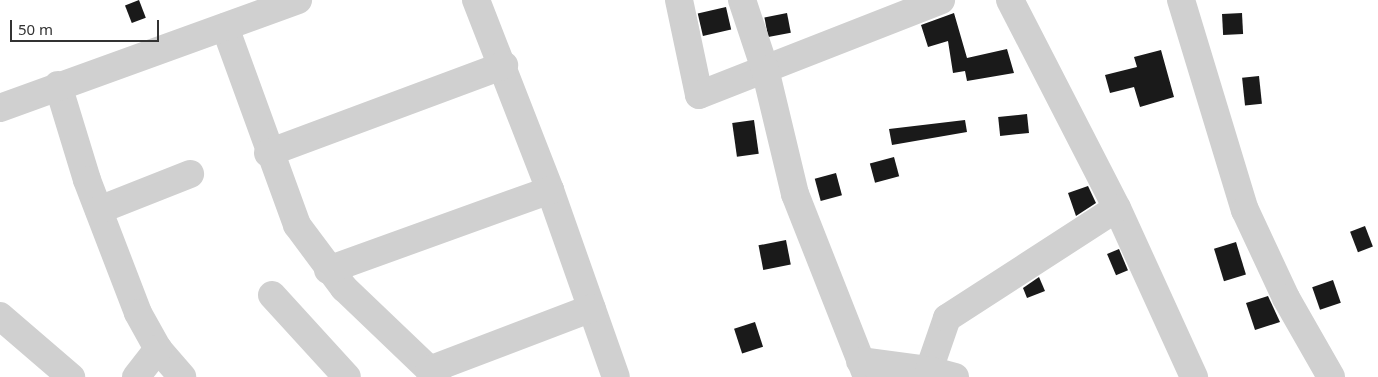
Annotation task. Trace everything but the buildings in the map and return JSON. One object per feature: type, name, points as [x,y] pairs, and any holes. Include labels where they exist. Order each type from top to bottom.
[{"type":"street","points":[[0,108],[58,85],[298,0]]},
{"type":"street","points":[[476,0],[504,65],[616,377]]},
{"type":"street","points":[[679,0],[699,95],[941,0]]},
{"type":"street","points":[[742,0],[765,69],[795,194],[864,369],[929,370],[955,377]]},
{"type":"street","points":[[1010,0],[1117,208],[1194,377]]},
{"type":"street","points":[[1177,2],[1245,210],[1286,298],[1332,377]]},
{"type":"street","points":[[225,27],[268,153],[297,225],[328,270],[433,374],[592,308]]},
{"type":"street","points":[[268,153],[504,65]]},
{"type":"street","points":[[58,85],[99,210],[138,313],[158,349],[182,377]]},
{"type":"street","points":[[99,210],[190,174]]},
{"type":"street","points":[[328,270],[550,190]]},
{"type":"street","points":[[929,370],[947,318],[1117,208]]},
{"type":"street","points":[[272,296],[347,377]]},
{"type":"street","points":[[0,316],[71,377]]},
{"type":"street","points":[[136,377],[158,349]]}]
